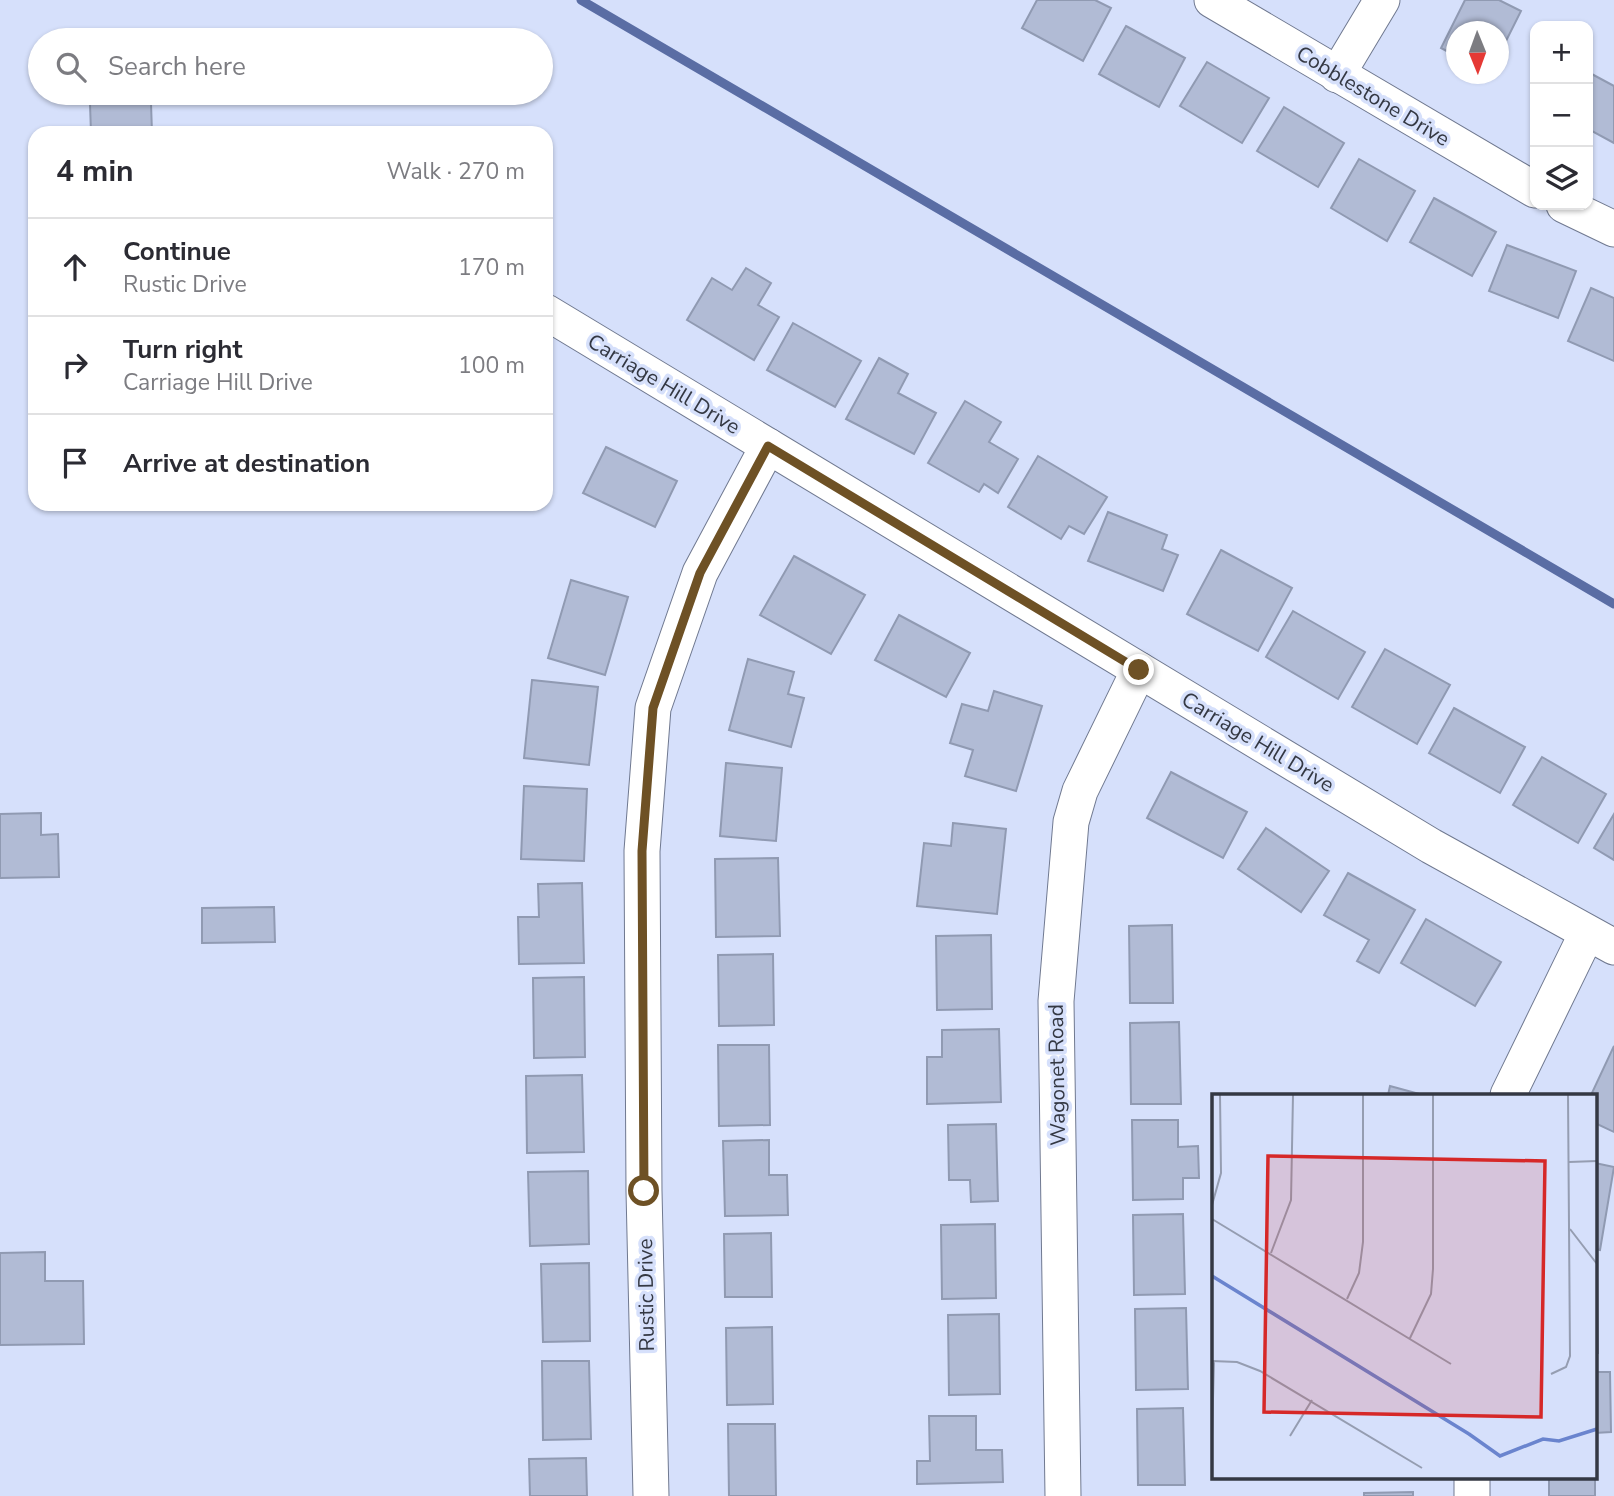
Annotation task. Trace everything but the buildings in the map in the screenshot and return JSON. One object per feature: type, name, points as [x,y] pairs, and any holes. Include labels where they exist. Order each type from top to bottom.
[{"type":"street","name":"Cobblestone Drive","points":[[1212,0],[1530,188]]},
{"type":"street","points":[[1337,75],[1382,0]]},
{"type":"street","points":[[1574,210],[1614,229]]},
{"type":"street","name":"Carriage Hill Drive","points":[[553,316],[1431,846],[1601,940]]},
{"type":"street","name":"Rustic Drive","points":[[651,1496],[644,1191],[642,851],[653,708],[700,573],[768,446]]},
{"type":"street","name":"Wagonet Road","points":[[1063,1496],[1056,1001],[1071,822],[1080,791],[1139,670]]},
{"type":"street","points":[[1509,1094],[1601,940]]},
{"type":"street","points":[[1472,1478],[1472,1496]]},
{"type":"waterway","points":[[581,0],[1614,604]]},
{"type":"route","points":[[644,1191],[642,851],[653,708],[700,573],[768,446],[1139,670]]}]
